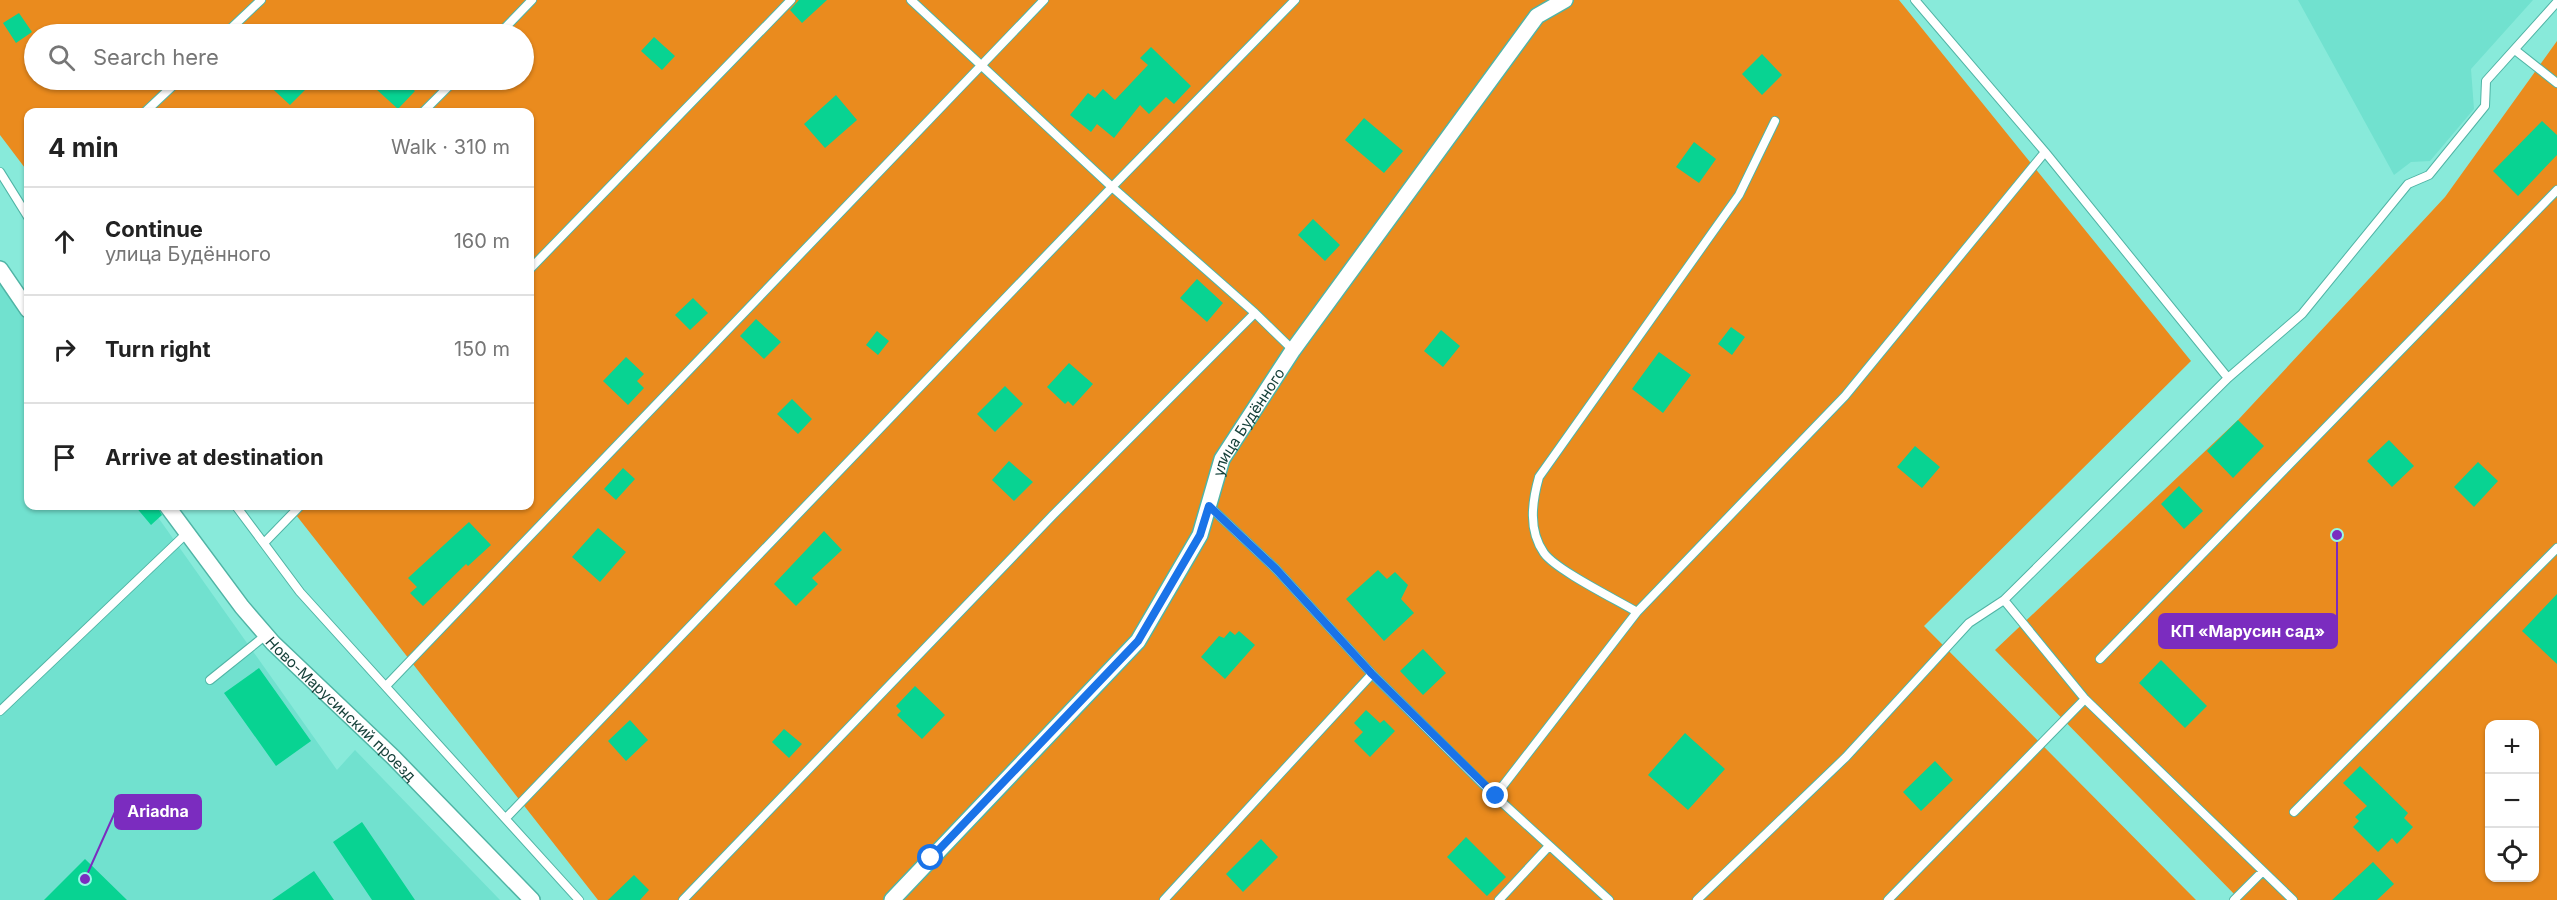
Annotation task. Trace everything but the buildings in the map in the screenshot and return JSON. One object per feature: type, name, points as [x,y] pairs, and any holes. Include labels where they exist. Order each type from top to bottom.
[{"type":"street","name":"улица Будённого","points":[[892,900],[1138,641],[1200,535],[1222,459],[1293,350],[1537,16],[1565,0]]},
{"type":"street","points":[[0,269],[24,304]]},
{"type":"street","name":"Ново-Марусинский проезд","points":[[170,510],[266,635],[393,757],[532,900]]},
{"type":"lane","points":[[236,24],[261,0]]},
{"type":"lane","points":[[509,24],[532,0]]},
{"type":"lane","points":[[534,265],[791,0]]},
{"type":"lane","points":[[910,0],[1293,350]]},
{"type":"lane","points":[[386,686],[1044,0]]},
{"type":"lane","points":[[506,818],[1112,187],[1295,0]]},
{"type":"lane","points":[[1916,0],[2045,152],[2228,378]]},
{"type":"lane","points":[[1699,899],[1846,757],[1969,623],[2004,600],[2228,378],[2302,314],[2408,184],[2429,175],[2485,106],[2486,81],[2557,2]]},
{"type":"lane","points":[[2515,50],[2557,83]]},
{"type":"lane","points":[[149,108],[168,90]]},
{"type":"lane","points":[[427,108],[445,90]]},
{"type":"lane","points":[[1637,612],[1564,569],[1544,553],[1534,530],[1533,500],[1539,477],[1739,195],[1775,121]]},
{"type":"lane","points":[[1496,796],[1637,612],[1845,396],[2045,152]]},
{"type":"lane","points":[[0,172],[24,211]]},
{"type":"lane","points":[[2100,659],[2557,190]]},
{"type":"lane","points":[[683,900],[1053,515],[1255,313]]},
{"type":"lane","points":[[1209,506],[1276,569],[1372,674],[1496,796],[1609,900]]},
{"type":"lane","points":[[239,510],[300,592],[579,900]]},
{"type":"lane","points":[[265,542],[296,510]]},
{"type":"lane","points":[[0,711],[187,533]]},
{"type":"lane","points":[[2294,812],[2557,548]]},
{"type":"lane","points":[[2004,600],[2085,699],[2293,900]]},
{"type":"lane","points":[[210,680],[266,635]]},
{"type":"lane","points":[[1164,900],[1372,674]]},
{"type":"lane","points":[[1888,900],[2085,699]]},
{"type":"lane","points":[[1500,900],[1549,846]]},
{"type":"lane","points":[[2234,900],[2263,871]]},
{"type":"shaded area","points":[[0,0],[1899,0],[2191,361],[1924,626],[2196,900],[598,900],[292,510],[534,510],[534,108],[24,108],[24,167],[0,135]]},
{"type":"shaded area","points":[[2298,0],[2533,0],[2471,69],[2474,109],[2430,161],[2411,162],[2394,175]]},
{"type":"shaded area","points":[[2557,41],[2557,900],[2240,900],[1995,650],[2238,420],[2445,197]]},
{"type":"shaded area","points":[[0,283],[24,317],[24,510],[153,510],[337,770],[355,750],[500,900],[0,900]]},
{"type":"place","name":"КП «Марусин сад»","points":[[2337,535]]},
{"type":"place","name":"Ariadna","points":[[85,879]]},
{"type":"route","points":[[931,858],[1138,641],[1200,535],[1209,506],[1276,569],[1372,674],[1496,796]]}]
